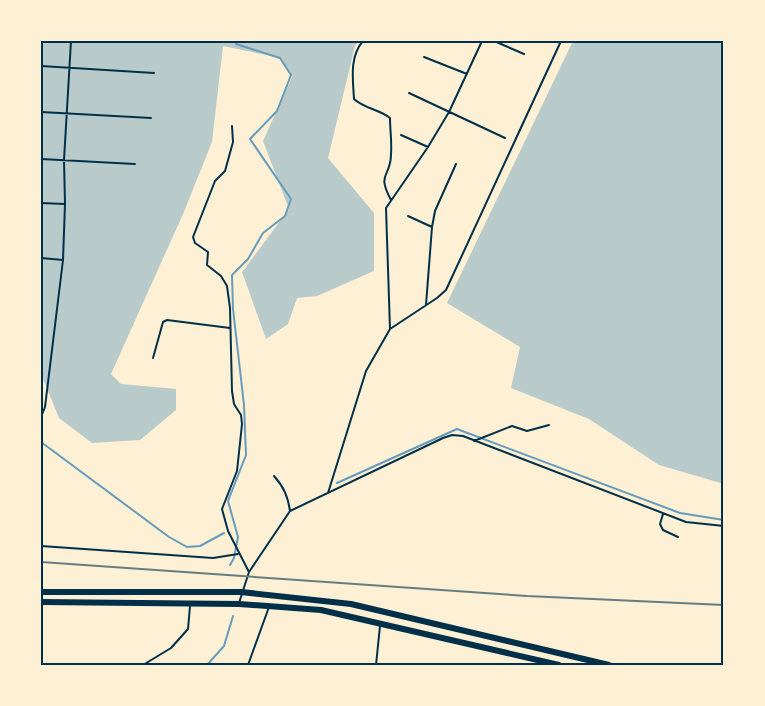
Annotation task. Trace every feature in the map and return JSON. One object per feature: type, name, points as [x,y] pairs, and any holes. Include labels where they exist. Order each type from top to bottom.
[{"type":"main road","points":[[41,592],[241,592],[351,604],[609,665]]},
{"type":"main road","points":[[41,602],[238,604],[321,610],[559,665]]},
{"type":"lane","points":[[41,417],[45,407],[63,260],[64,160],[71,41]]},
{"type":"lane","points":[[362,41],[354,56],[352,74],[354,99],[362,106],[385,114],[390,118],[391,161],[384,177],[384,187],[391,200]]},
{"type":"lane","points":[[390,329],[386,208],[428,147],[449,112],[482,41]]},
{"type":"lane","points":[[494,41],[524,54]]},
{"type":"lane","points":[[328,494],[366,371],[390,329],[446,290],[561,41]]},
{"type":"lane","points":[[424,57],[467,74]]},
{"type":"lane","points":[[41,66],[154,73]]},
{"type":"lane","points":[[409,93],[505,138]]},
{"type":"lane","points":[[41,112],[151,118]]},
{"type":"lane","points":[[232,126],[233,142],[225,170],[215,181],[193,237],[195,243],[208,252],[207,265],[221,276],[226,286],[230,308],[232,391],[234,404],[241,415],[242,424],[236,471],[222,509],[224,521],[238,554],[249,572]]},
{"type":"lane","points":[[400,135],[428,147]]},
{"type":"lane","points":[[41,159],[135,164]]},
{"type":"lane","points":[[426,305],[432,227],[436,212],[456,164]]},
{"type":"lane","points":[[41,204],[65,204]]},
{"type":"lane","points":[[408,216],[432,227]]},
{"type":"lane","points":[[41,258],[63,260]]},
{"type":"lane","points":[[153,358],[163,322],[167,320],[230,328]]},
{"type":"lane","points":[[474,441],[512,426],[527,431],[549,424]]},
{"type":"lane","points":[[238,604],[249,572],[290,511],[452,435],[462,436],[686,522],[724,526]]},
{"type":"lane","points":[[274,476],[281,483],[288,497],[290,511]]},
{"type":"lane","points":[[663,514],[660,524],[663,530],[678,536]]},
{"type":"lane","points":[[41,546],[213,558],[238,554]]},
{"type":"lane","points":[[143,665],[171,648],[188,629],[190,592]]},
{"type":"lane","points":[[248,665],[270,607]]},
{"type":"lane","points":[[376,665],[383,611]]},
{"type":"shaded area","points":[[41,41],[358,41],[355,46],[328,158],[374,213],[374,271],[317,296],[297,298],[288,324],[266,339],[242,272],[289,209],[263,141],[292,77],[281,58],[223,46],[212,142],[183,214],[111,374],[121,384],[176,389],[176,410],[140,440],[92,443],[59,418],[41,374]]},
{"type":"shaded area","points":[[573,41],[724,41],[724,484],[659,465],[589,419],[511,388],[520,347],[447,303]]},
{"type":"waterway","points":[[230,565],[234,558],[238,537],[228,501],[246,455],[244,405],[233,309],[232,275],[248,259],[263,233],[285,216],[291,199],[250,139],[277,111],[291,75],[280,58],[236,44],[236,41]]},
{"type":"waterway","points":[[337,483],[457,429],[680,513],[724,520]]},
{"type":"waterway","points":[[41,442],[169,537],[187,547],[200,546],[224,533]]},
{"type":"waterway","points":[[207,665],[224,646],[233,616]]},
{"type":"railway","points":[[41,562],[527,596],[724,605]]}]
